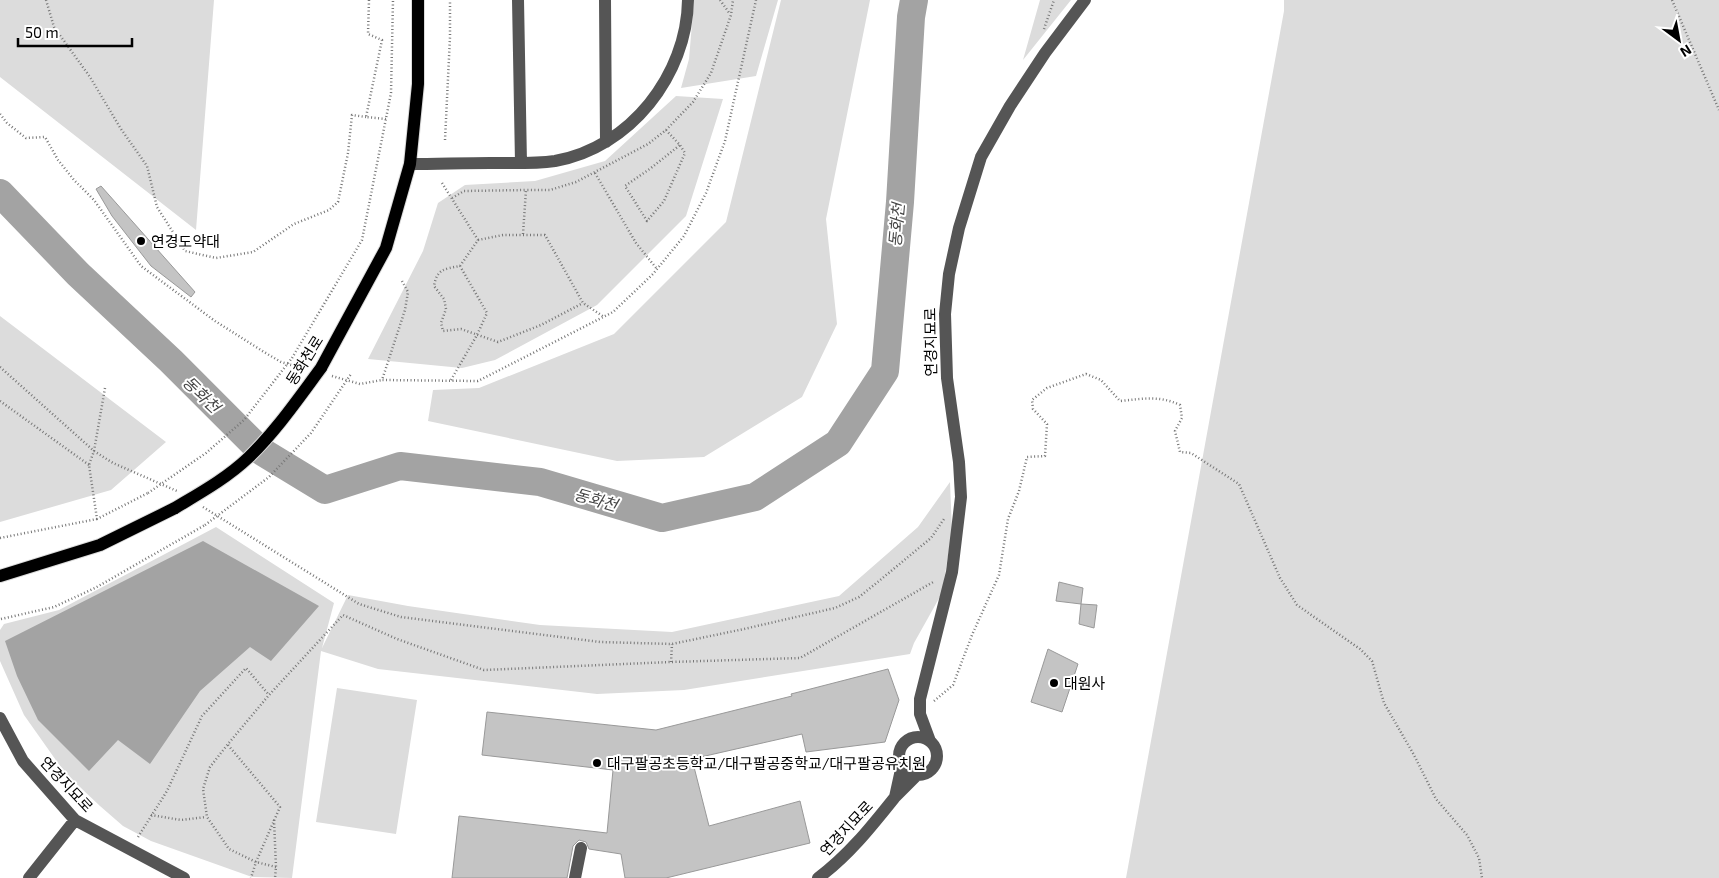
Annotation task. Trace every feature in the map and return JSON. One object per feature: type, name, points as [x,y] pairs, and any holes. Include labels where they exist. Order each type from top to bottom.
[{"type":"main road","name":"동화천로","points":[[0,576],[100,545],[175,508],[204,490],[247,459],[284,420],[323,371],[386,248],[410,164],[418,84],[418,0]]},
{"type":"street","points":[[518,0],[521,163]]},
{"type":"street","points":[[605,0],[606,142]]},
{"type":"street","points":[[410,164],[538,163],[584,154],[606,142],[630,124],[655,98],[671,72],[681,46],[688,17],[688,0]]},
{"type":"street","name":"연경지묘로","points":[[920,714],[920,699],[952,572],[960,497],[959,462],[946,378],[945,314],[949,274],[959,228],[986,149],[1010,106],[1044,53],[1086,0]]},
{"type":"street","points":[[912,738],[920,714]]},
{"type":"street","points":[[902,765],[911,774],[917,775],[929,772],[936,762],[936,751],[930,741],[920,714]]},
{"type":"street","name":"연경지묘로","points":[[0,718],[23,761],[74,820],[184,878]]},
{"type":"street","points":[[895,797],[902,765],[900,753],[906,742],[918,737],[930,741]]},
{"type":"street","name":"연경지묘로","points":[[818,878],[834,866],[862,837],[895,797],[917,775]]},
{"type":"street","points":[[29,878],[74,820]]},
{"type":"street","points":[[575,878],[581,848]]},
{"type":"path","points":[[46,0],[54,27],[90,77],[121,129],[147,166],[158,207],[185,251],[216,258],[253,252],[294,224],[329,210],[338,202],[348,153],[352,115],[386,119]]},
{"type":"path","points":[[366,117],[382,40],[368,34],[369,0]]},
{"type":"path","points":[[0,538],[97,519],[148,493],[206,453],[244,420],[292,358],[362,240],[391,93],[393,0]]},
{"type":"path","points":[[445,140],[450,0]]},
{"type":"path","points":[[720,0],[731,15]]},
{"type":"path","points":[[323,371],[360,384],[382,380],[478,381],[614,312],[657,269],[684,236],[706,193],[725,141],[756,0]]},
{"type":"path","points":[[1041,36],[1054,0]]},
{"type":"path","points":[[1672,0],[1719,110]]},
{"type":"path","points":[[0,114],[6,123],[26,138],[45,137],[58,160],[94,200],[141,266],[215,321],[264,352],[281,362],[308,369]]},
{"type":"path","points":[[666,130],[680,144],[685,153],[664,201],[647,221],[625,186],[680,144]]},
{"type":"path","points":[[594,173],[636,243],[657,269]]},
{"type":"path","points":[[442,183],[478,240]]},
{"type":"path","points":[[452,198],[464,191],[526,190]]},
{"type":"path","points":[[584,303],[541,325],[498,342],[461,329],[443,331],[441,324],[446,308],[444,299],[434,286],[436,278],[442,270],[460,266],[478,240],[503,235],[545,235],[584,303],[604,317]]},
{"type":"path","points":[[451,380],[487,313],[460,266]]},
{"type":"path","points":[[382,380],[405,310],[408,292],[402,281]]},
{"type":"path","points":[[0,367],[94,451],[113,463],[185,496]]},
{"type":"path","points":[[1,619],[54,607],[95,588],[205,525],[269,477],[311,433],[351,374]]},
{"type":"path","points":[[933,702],[953,685],[972,634],[999,575],[1008,519],[1019,491],[1028,458],[1045,456],[1047,424],[1033,410],[1032,400],[1047,388],[1086,374],[1101,380],[1120,401],[1152,398],[1168,400],[1180,406],[1182,418],[1175,431],[1180,452],[1191,453],[1239,484],[1280,578],[1297,605],[1360,649],[1372,661],[1384,703],[1414,755],[1436,799],[1467,835],[1479,858],[1482,878]]},
{"type":"path","points":[[97,519],[89,465],[94,451],[105,388]]},
{"type":"path","points":[[0,402],[89,465]]},
{"type":"path","points":[[201,506],[359,604],[400,617],[600,642],[672,644],[835,608],[859,597],[931,538],[946,518]]},
{"type":"path","points":[[276,867],[256,862],[229,849],[207,817],[203,789],[210,767],[228,744],[342,614],[397,639],[484,670],[800,658],[952,572]]},
{"type":"path","points":[[672,644],[672,662]]},
{"type":"path","points":[[138,837],[167,791],[202,716],[246,668],[269,695]]},
{"type":"path","points":[[228,744],[280,807],[251,878]]},
{"type":"path","points":[[151,815],[181,820],[207,817]]},
{"type":"path","points":[[274,818],[275,878]]},
{"type":"shaded area","points":[[0,0],[214,0],[196,230],[0,77]]},
{"type":"shaded area","points":[[694,0],[778,0],[756,76],[681,88],[689,59]]},
{"type":"shaded area","points":[[781,0],[870,0],[826,219],[837,324],[802,397],[704,457],[617,461],[428,421],[433,390],[479,388],[614,334],[726,222]]},
{"type":"shaded area","points":[[1040,0],[1071,0],[1023,60]]},
{"type":"shaded area","points":[[1284,0],[1719,0],[1719,878],[1126,878],[1284,11]]},
{"type":"shaded area","points":[[676,96],[723,99],[686,216],[597,305],[495,360],[462,368],[368,359],[423,251],[438,203],[465,185],[535,181],[605,161]]},
{"type":"shaded area","points":[[0,316],[166,442],[111,490],[0,522]]},
{"type":"shaded area","points":[[950,482],[952,531],[942,593],[914,643],[910,654],[684,690],[597,694],[378,669],[321,651],[292,878],[252,877],[151,841],[123,826],[65,773],[24,715],[0,661],[0,630],[4,624],[59,610],[216,527],[334,603],[322,648],[348,595],[408,606],[540,625],[672,632],[839,596],[918,527]]},
{"type":"shaded area","points":[[203,541],[319,606],[271,661],[250,647],[200,691],[150,764],[118,740],[89,771],[38,720],[17,676],[5,641]]},
{"type":"shaded area","points":[[337,688],[417,700],[396,834],[316,822]]},
{"type":"building","name":"연경도약대","points":[[101,186],[195,292],[191,297],[151,266],[112,216],[96,189]]},
{"type":"building","points":[[1059,582],[1083,588],[1081,604],[1056,601]]},
{"type":"building","points":[[1081,604],[1097,605],[1094,628],[1079,624]]},
{"type":"building","name":"대원사","points":[[1048,649],[1078,664],[1062,712],[1031,702]]},
{"type":"building","name":"대구팔공초등학교/대구팔공중학교/대구팔공유치원","points":[[888,669],[899,700],[885,742],[806,752],[802,734],[692,759],[709,826],[800,801],[810,843],[666,878],[625,878],[621,854],[589,849],[586,842],[579,840],[573,846],[567,878],[452,878],[459,816],[607,833],[613,770],[482,755],[487,712],[656,730],[792,696],[791,694]]},
{"type":"waterway","name":"동화천","points":[[0,193],[78,274],[171,361],[261,451],[325,490],[400,466],[540,482],[662,518],[755,497],[838,443],[885,371],[900,202],[911,17],[914,0]]},
{"type":"place","name":"연경도약대","points":[[141,241]]},
{"type":"place","name":"대원사","points":[[1054,683]]},
{"type":"place","name":"대구팔공초등학교/대구팔공중학교/대구팔공유치원","points":[[597,763]]}]
